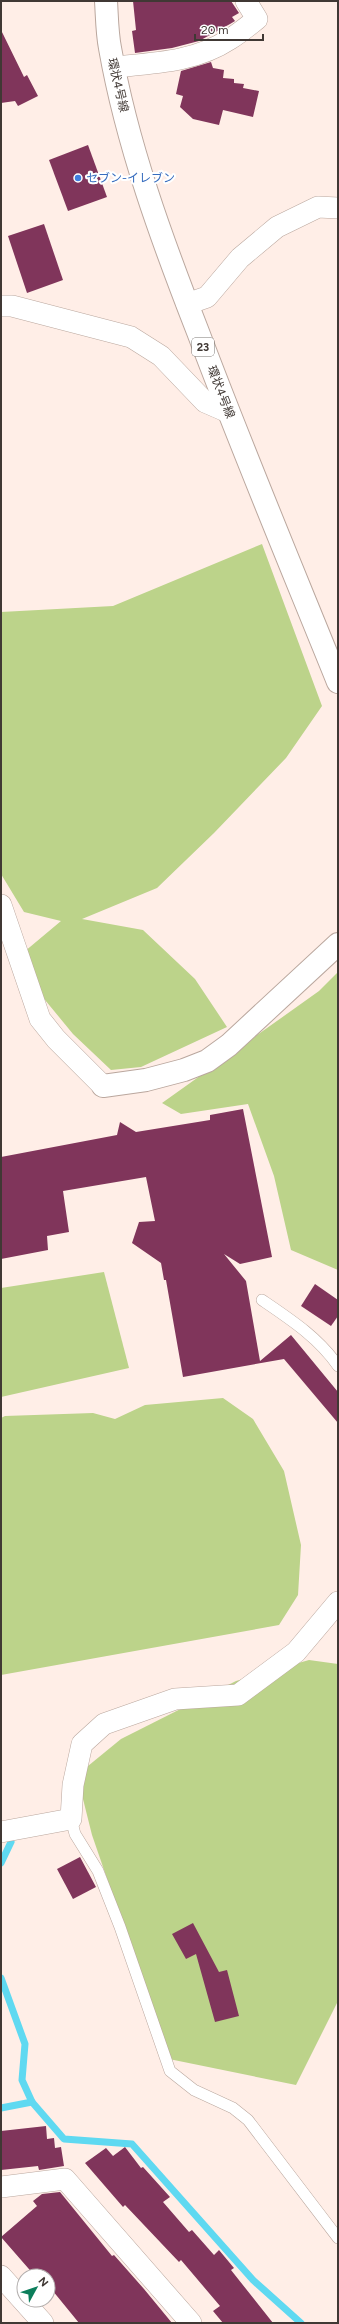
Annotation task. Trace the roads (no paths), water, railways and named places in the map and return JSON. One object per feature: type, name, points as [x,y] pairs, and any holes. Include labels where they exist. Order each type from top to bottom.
[{"type":"main road","name":"環状4号線","points":[[106,1],[110,48],[124,113],[141,173],[187,304],[228,412],[338,682]]},
{"type":"main road","points":[[103,1086],[146,1080],[184,1070],[207,1061],[229,1045],[338,944]]},
{"type":"street","points":[[114,67],[174,62],[201,54],[230,40],[257,19],[246,1]]},
{"type":"street","points":[[187,304],[208,297],[240,258],[277,227],[318,207],[338,208]]},
{"type":"street","points":[[1,306],[12,306],[131,337],[161,356],[205,402],[228,412]]},
{"type":"street","points":[[1,905],[40,1019],[56,1039],[103,1086]]},
{"type":"street","points":[[1,1832],[71,1819],[73,1785],[82,1744],[104,1724],[175,1699],[238,1695],[296,1652],[338,1602]]},
{"type":"street","points":[[1,2187],[65,2179],[191,2323]]},
{"type":"street","points":[[1,2276],[43,2323]]},
{"type":"lane","points":[[262,1300],[298,1325],[332,1358],[338,1366]]},
{"type":"lane","points":[[71,1819],[75,1834],[98,1871],[120,1927],[170,2071],[194,2090],[233,2108],[248,2120],[338,2238]]},
{"type":"waterway","points":[[1,1863],[11,1842]]},
{"type":"waterway","points":[[1,1978],[25,2044],[22,2080],[32,2102],[64,2139],[132,2144],[253,2280],[301,2323]]},
{"type":"waterway","points":[[1,2108],[32,2102]]},
{"type":"place","name":"セブン-イレブン","points":[[78,178]]}]
